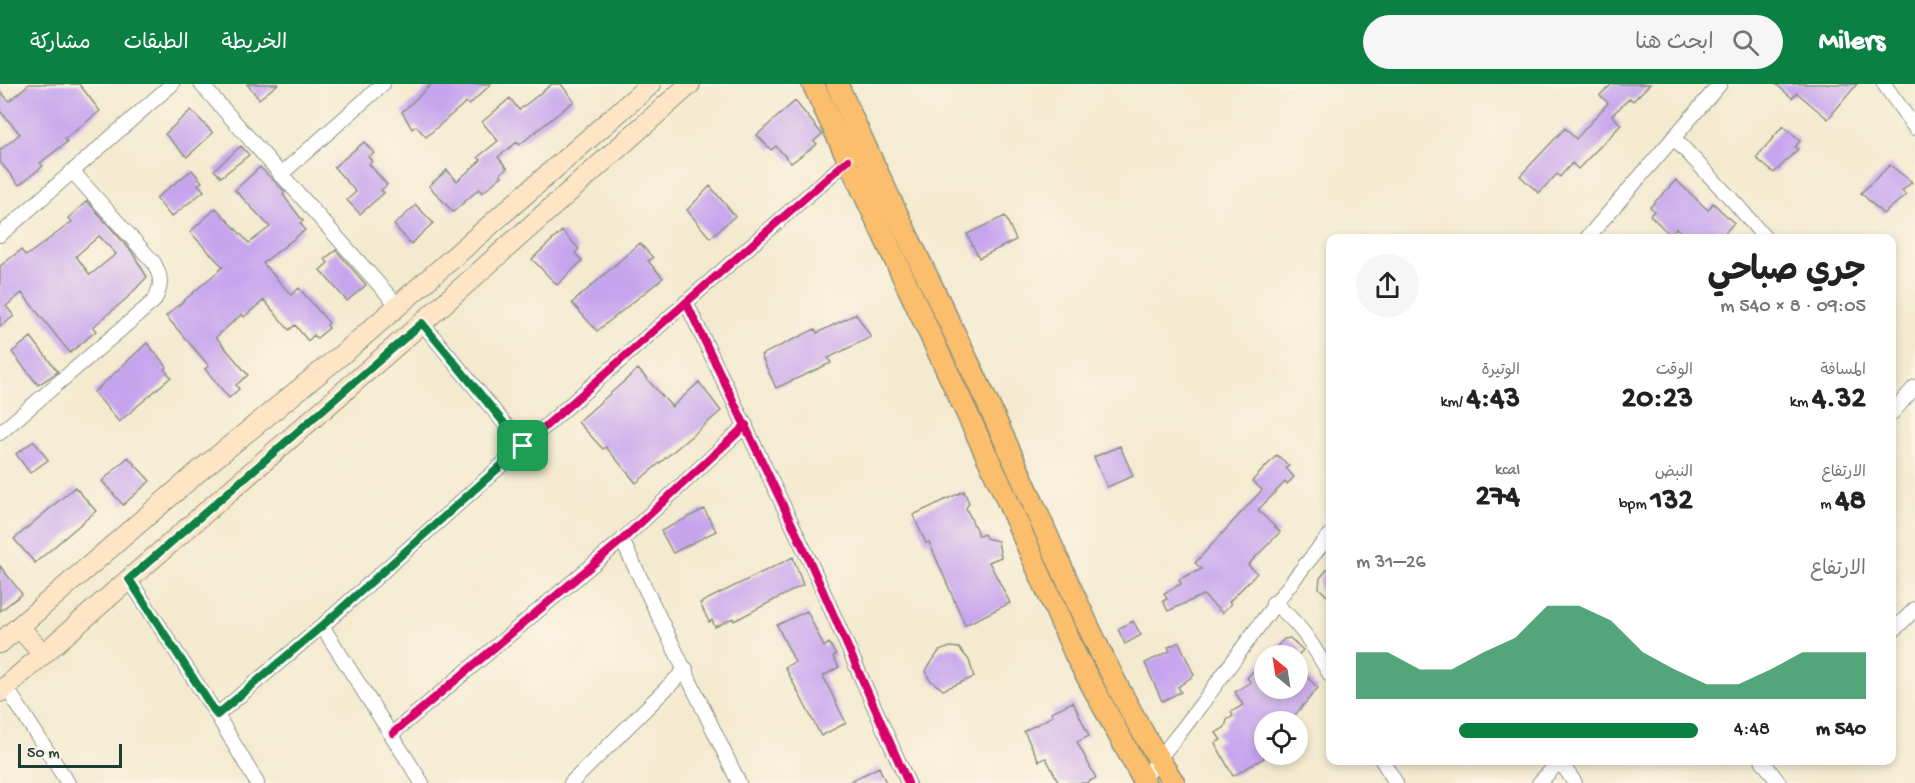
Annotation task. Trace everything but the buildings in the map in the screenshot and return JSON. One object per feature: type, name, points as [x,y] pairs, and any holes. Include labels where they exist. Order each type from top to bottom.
[{"type":"main road","points":[[0,644],[198,472],[398,306],[651,84]]},
{"type":"main road","points":[[3,689],[422,323],[690,84]]},
{"type":"main road","points":[[837,84],[883,188],[996,420],[1097,641],[1157,758],[1174,783]]},
{"type":"main road","points":[[813,85],[1001,486],[1076,656],[1143,782]]},
{"type":"main road","points":[[19,627],[43,654]]},
{"type":"street","points":[[0,235],[172,84]]},
{"type":"street","points":[[201,84],[398,306]]},
{"type":"street","points":[[280,175],[383,84]]},
{"type":"street","points":[[1590,234],[1720,84]]},
{"type":"street","points":[[1884,84],[1915,128]]},
{"type":"street","points":[[1674,138],[1762,234]]},
{"type":"street","points":[[217,715],[322,626],[848,160]]},
{"type":"street","points":[[0,433],[154,301],[161,289],[161,280],[154,263],[72,171]]},
{"type":"street","points":[[686,302],[812,564],[908,783]]},
{"type":"street","points":[[422,323],[523,446]]},
{"type":"street","points":[[1896,403],[1915,387]]},
{"type":"street","points":[[393,733],[622,540],[746,425]]},
{"type":"street","points":[[622,540],[739,783]]},
{"type":"street","points":[[1143,782],[1157,758],[1196,712],[1273,603],[1326,540]]},
{"type":"street","points":[[129,579],[217,715],[257,783]]},
{"type":"street","points":[[1273,603],[1291,615],[1302,628],[1326,668]]},
{"type":"street","points":[[1896,628],[1915,609]]},
{"type":"street","points":[[322,626],[393,733],[422,783]]},
{"type":"street","points":[[571,783],[686,669]]},
{"type":"street","points":[[3,689],[68,783]]},
{"type":"street","points":[[1385,765],[1396,783]]},
{"type":"street","points":[[1539,783],[1556,765]]},
{"type":"street","points":[[1563,765],[1575,783]]},
{"type":"street","points":[[1766,765],[1779,783]]},
{"type":"cycle path","points":[[217,715],[322,626],[848,160]]},
{"type":"cycle path","points":[[686,302],[811,564],[908,783]]},
{"type":"cycle path","points":[[393,733],[622,540],[746,425]]},
{"type":"route","points":[[422,323],[523,446],[322,626],[217,715],[129,579],[422,323]]}]
